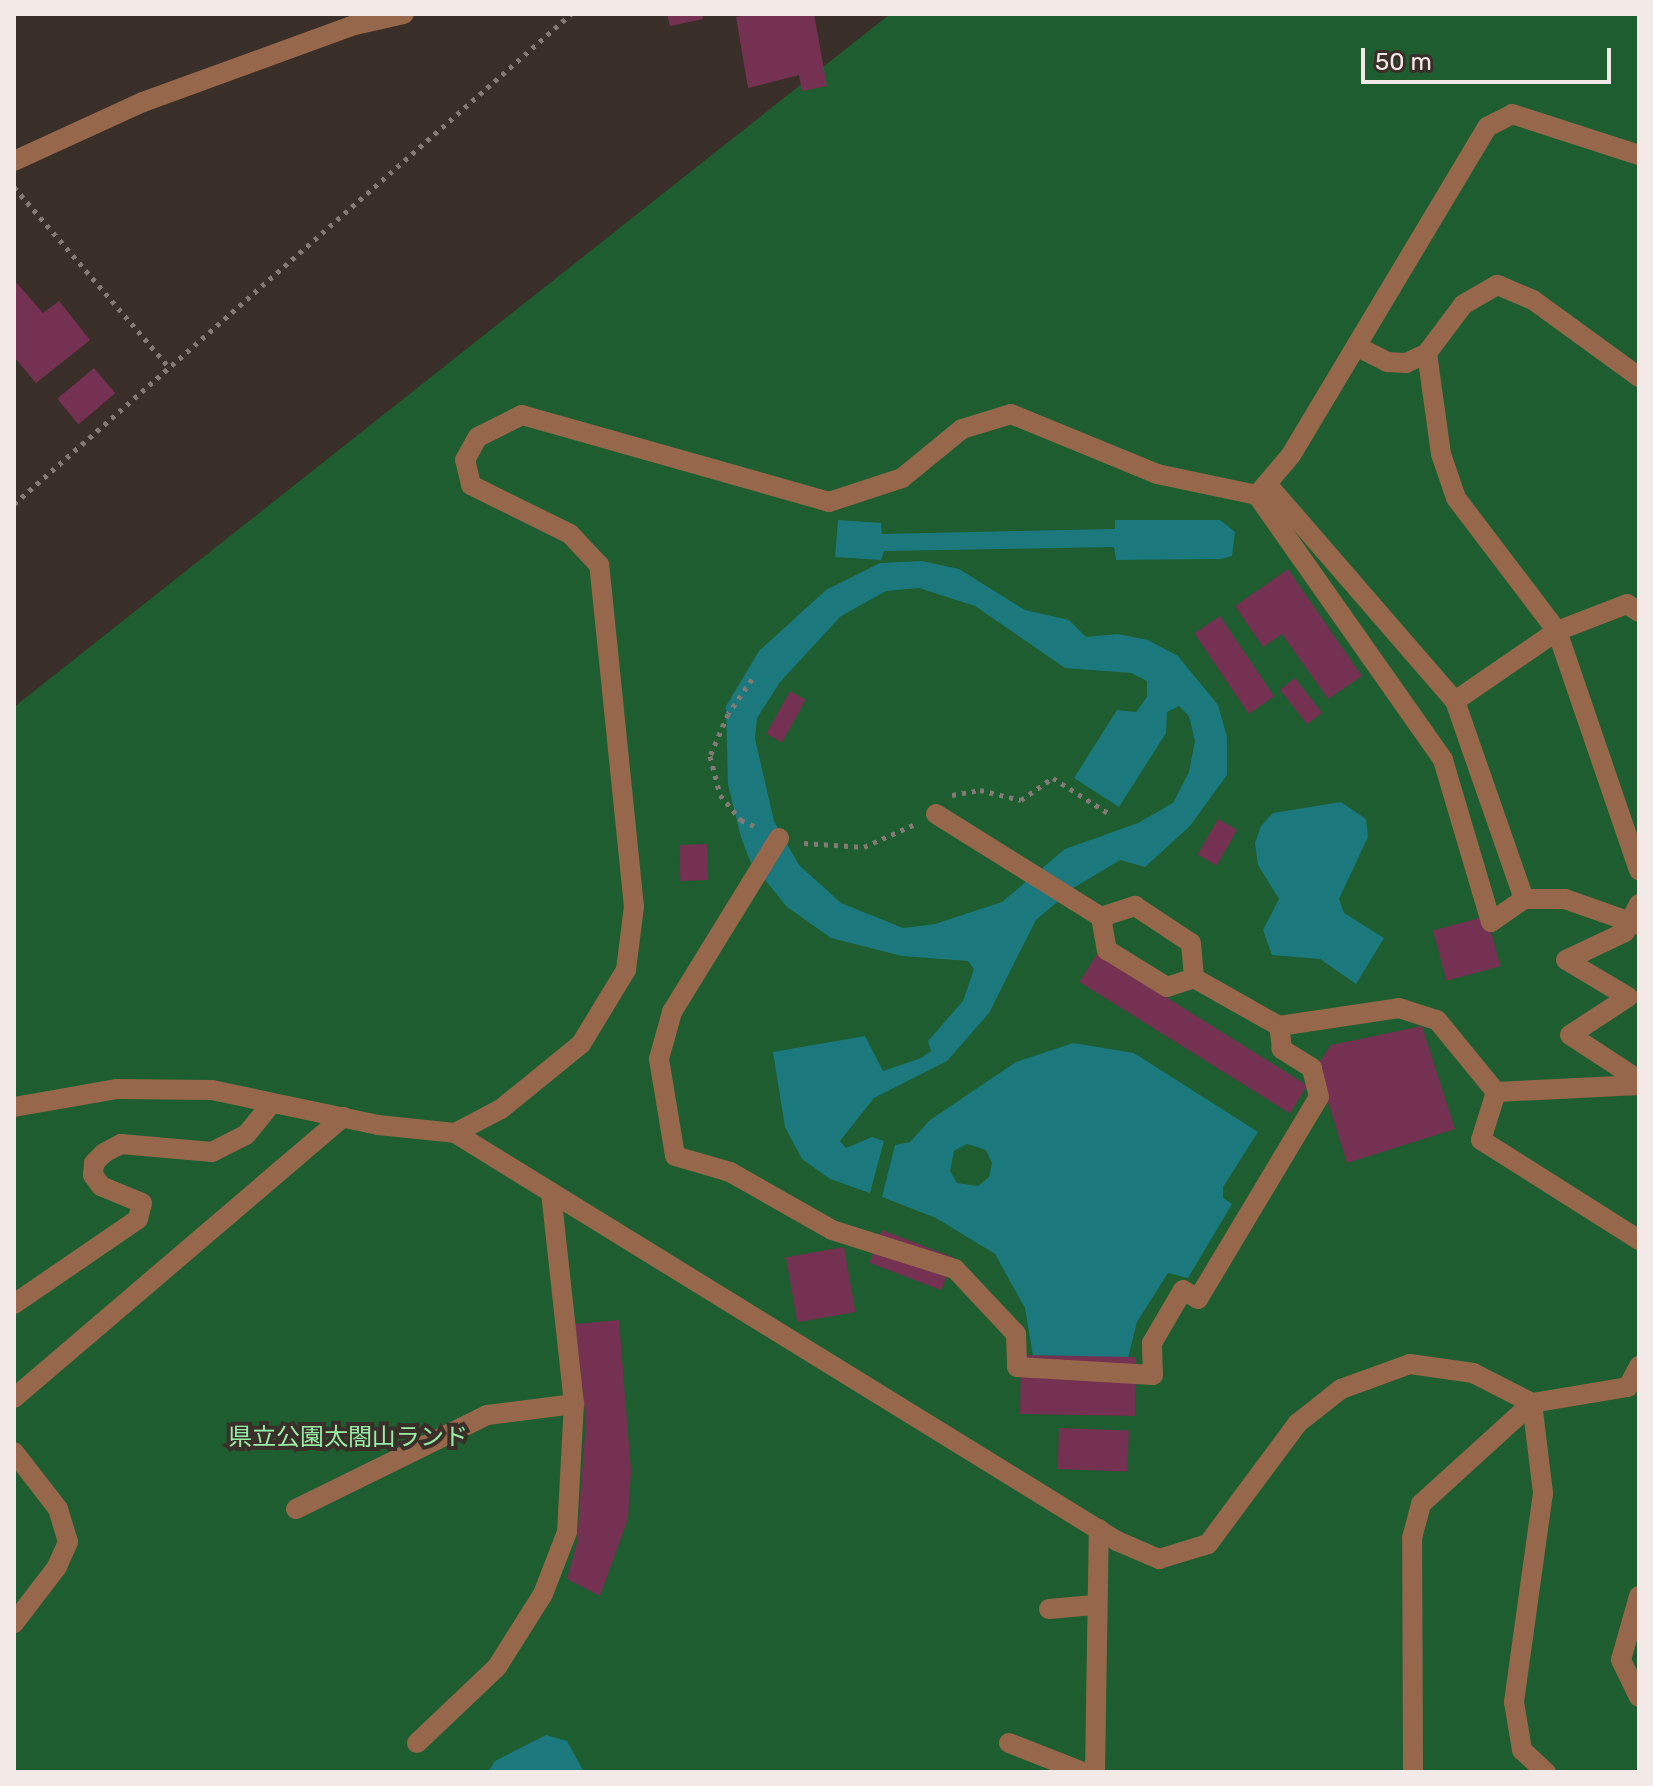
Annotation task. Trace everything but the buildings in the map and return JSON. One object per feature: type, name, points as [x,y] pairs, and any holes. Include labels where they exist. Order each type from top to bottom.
[{"type":"street","points":[[14,161],[143,102],[355,25],[404,14]]},
{"type":"street","points":[[1262,489],[1291,455],[1487,127],[1512,114],[1639,155]]},
{"type":"street","points":[[1356,346],[1387,362],[1406,363],[1427,353],[1463,305],[1497,285],[1533,300],[1639,377]]},
{"type":"street","points":[[1427,353],[1441,454],[1456,498],[1557,631],[1639,870]]},
{"type":"street","points":[[455,1133],[501,1109],[581,1044],[626,970],[634,907],[599,565],[570,534],[471,485],[465,460],[478,437],[522,415],[829,502],[902,478],[962,429],[1011,414],[1157,474],[1262,489],[1455,701],[1524,899]]},
{"type":"street","points":[[1262,489],[1443,760],[1491,922],[1524,899],[1565,899],[1636,917],[1625,932],[1566,960],[1628,997],[1570,1035],[1639,1082]]},
{"type":"street","points":[[1455,701],[1557,631],[1627,604],[1639,612]]},
{"type":"street","points":[[936,814],[1101,917],[1107,950],[1167,987],[1194,978],[1279,1026],[1399,1008],[1437,1020],[1496,1092]]},
{"type":"street","points":[[779,838],[672,1012],[659,1059],[675,1156],[730,1172],[832,1230],[955,1269],[1016,1334],[1017,1367],[1153,1375],[1152,1343],[1175,1303],[1183,1290],[1198,1299],[1319,1097],[1312,1068],[1282,1049],[1279,1026]]},
{"type":"street","points":[[1101,917],[1135,906],[1191,943],[1194,978]]},
{"type":"street","points":[[1496,1092],[1639,1082]]},
{"type":"street","points":[[14,1107],[117,1089],[212,1090],[343,1117],[455,1133],[1099,1529],[1159,1559],[1208,1544],[1298,1423],[1341,1389],[1410,1364],[1473,1373],[1532,1403]]},
{"type":"street","points":[[1496,1092],[1481,1140],[1639,1240]]},
{"type":"street","points":[[14,1304],[138,1219],[142,1203],[101,1186],[93,1175],[94,1163],[104,1153],[121,1144],[212,1152],[246,1135],[272,1103]]},
{"type":"street","points":[[14,1398],[343,1117]]},
{"type":"street","points":[[417,1743],[497,1667],[543,1594],[567,1532],[574,1404],[551,1192]]},
{"type":"street","points":[[1413,1772],[1412,1538],[1421,1504],[1532,1403],[1628,1387],[1639,1366]]},
{"type":"street","points":[[1532,1403],[1543,1493],[1514,1702],[1522,1750],[1546,1772]]},
{"type":"street","points":[[296,1509],[487,1415],[574,1404]]},
{"type":"street","points":[[14,1452],[58,1509],[68,1542],[57,1567],[14,1623]]},
{"type":"street","points":[[1095,1772],[1094,1605],[1099,1529]]},
{"type":"street","points":[[1639,1596],[1621,1660],[1639,1697]]},
{"type":"street","points":[[1049,1609],[1094,1605]]},
{"type":"street","points":[[1009,1743],[1083,1772]]},
{"type":"path","points":[[14,504],[571,14]]},
{"type":"path","points":[[14,187],[169,367]]},
{"type":"path","points":[[752,679],[728,714],[710,756],[720,795],[741,820],[779,838],[820,847],[864,847],[936,814],[956,791],[980,790],[1021,800],[1053,778],[1108,813]]},
{"type":"green space","name":"県立公園太閤山ランド","points":[[890,14],[1639,14],[1639,1772],[14,1772],[14,707]]},
{"type":"water","points":[[838,520],[881,523],[882,534],[1115,529],[1115,520],[1220,520],[1235,532],[1232,556],[1221,559],[1116,560],[1114,547],[884,551],[881,560],[835,557]]},
{"type":"water","points":[[922,561],[959,569],[1025,610],[1069,620],[1086,637],[1118,634],[1148,640],[1178,656],[1218,705],[1227,737],[1227,775],[1190,826],[1145,867],[1120,860],[1075,887],[1036,920],[989,1013],[947,1061],[874,1098],[840,1141],[846,1148],[872,1137],[884,1141],[870,1193],[830,1179],[802,1159],[785,1127],[773,1052],[865,1036],[883,1071],[921,1058],[931,1051],[928,1041],[963,1001],[974,969],[968,961],[902,956],[831,938],[787,907],[750,861],[741,837],[728,785],[726,706],[759,651],[826,590],[880,563]],"holes":[[[919,588],[975,606],[1065,668],[1131,673],[1147,681],[1147,697],[1136,712],[1117,710],[1074,778],[1119,807],[1166,733],[1167,712],[1179,706],[1189,716],[1195,741],[1189,772],[1173,803],[1138,823],[1065,849],[1002,902],[935,924],[903,928],[841,903],[799,865],[774,821],[755,739],[757,718],[780,682],[841,616],[886,591]]]},
{"type":"water","points":[[1341,802],[1366,819],[1368,837],[1339,899],[1344,913],[1384,938],[1356,984],[1320,959],[1272,955],[1263,930],[1279,899],[1258,865],[1255,843],[1261,826],[1273,813]]},
{"type":"water","points":[[1073,1043],[1134,1053],[1258,1132],[1223,1187],[1223,1198],[1232,1204],[1188,1278],[1168,1273],[1137,1322],[1128,1358],[1033,1356],[1025,1308],[995,1254],[936,1218],[882,1197],[895,1145],[910,1142],[930,1120],[1016,1062]],"holes":[[[967,1144],[986,1150],[992,1163],[989,1177],[978,1186],[957,1183],[950,1171],[954,1151]]]},
{"type":"water","points":[[546,1735],[567,1741],[584,1772],[488,1772],[495,1761]]}]
